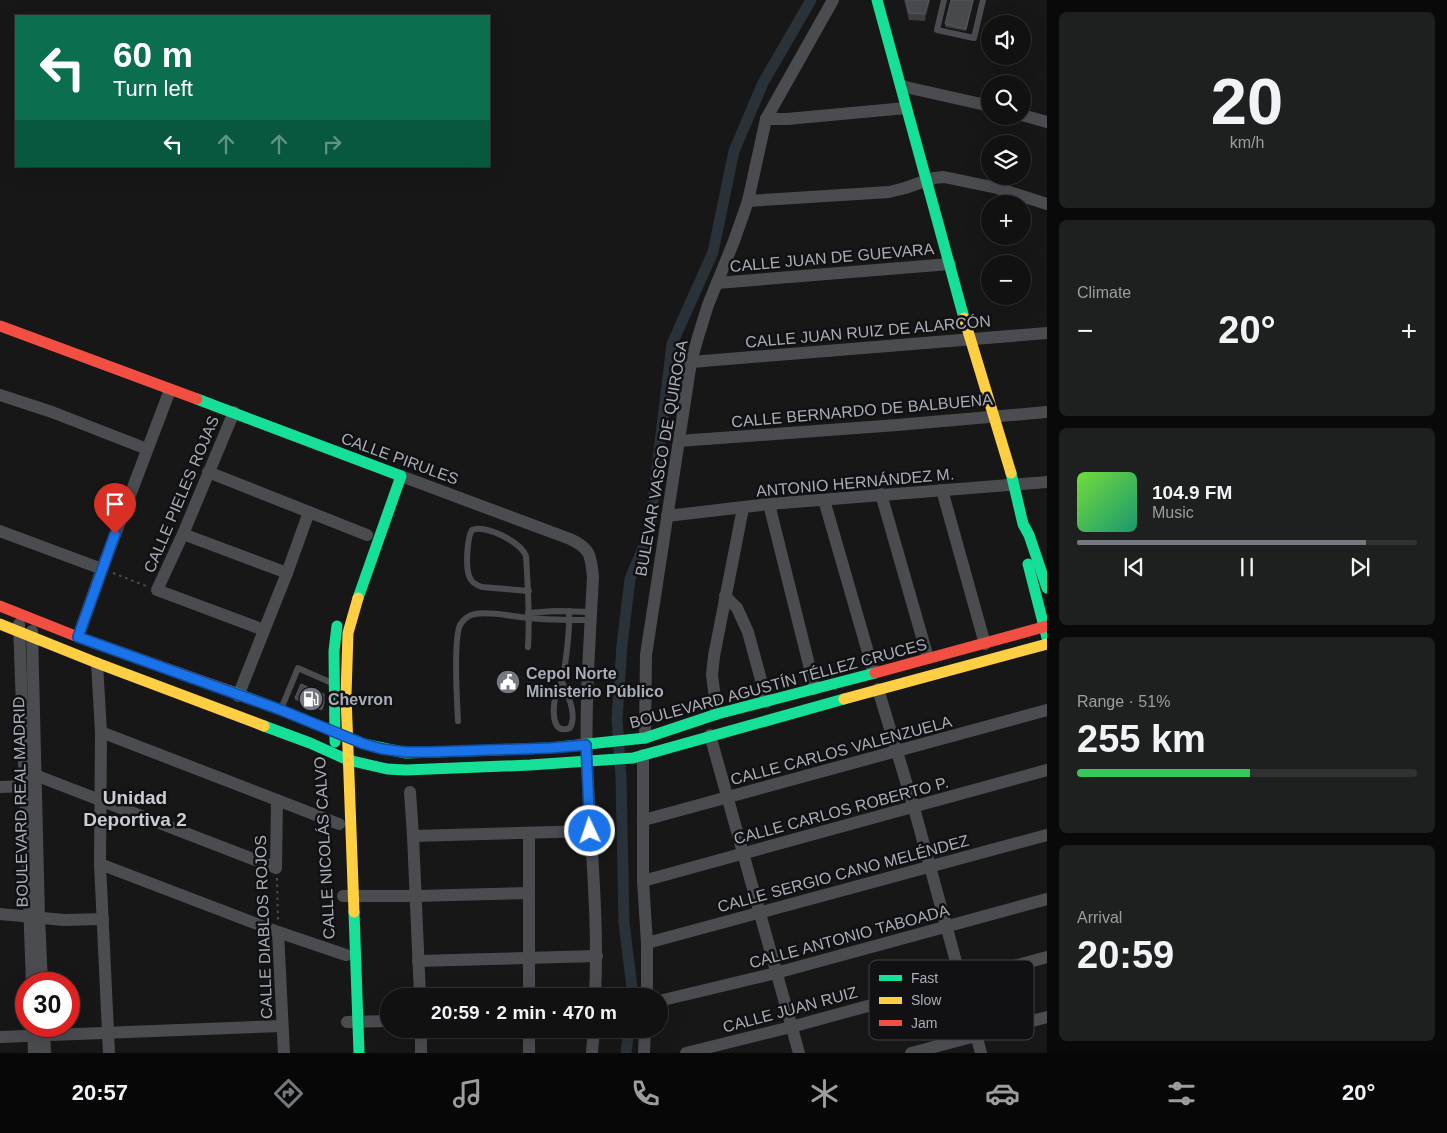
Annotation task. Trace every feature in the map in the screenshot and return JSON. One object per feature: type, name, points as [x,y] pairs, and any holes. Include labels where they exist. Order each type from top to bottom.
[{"type":"street","name":"BULEVAR VASCO DE QUIROGA","points":[[645,738],[646,655],[691,362],[717,283],[748,201],[766,119],[834,0]]},
{"type":"street","points":[[877,0],[970,338],[1014,484],[1023,524],[1023,540],[1047,639]]},
{"type":"street","points":[[901,86],[981,104]]},
{"type":"street","points":[[766,119],[788,119],[906,108]]},
{"type":"street","points":[[1031,118],[1047,122]]},
{"type":"street","points":[[748,201],[889,192],[927,182],[934,178],[954,178],[997,188],[1047,204]]},
{"type":"street","name":"CALLE JUAN DE GUEVARA","points":[[717,283],[950,264]]},
{"type":"street","name":"CALLE PIRULES","points":[[0,326],[234,412],[392,476],[579,543],[590,553],[593,576],[586,745],[596,911],[596,988]]},
{"type":"street","name":"CALLE JUAN RUIZ DE ALARCÓN","points":[[691,362],[1047,333]]},
{"type":"street","points":[[78,637],[170,390]]},
{"type":"street","points":[[0,395],[52,412],[147,449]]},
{"type":"street","name":"CALLE PIELES ROJAS","points":[[157,590],[183,534],[234,412]]},
{"type":"street","name":"CALLE BERNARDO DE BALBUENA","points":[[679,441],[1047,412]]},
{"type":"street","points":[[208,472],[367,535]]},
{"type":"street","name":"CALLE NICOLÁS CALVO","points":[[348,1053],[352,1021],[348,896],[346,660],[348,633],[392,476]]},
{"type":"street","name":"ANTONIO HERNÁNDEZ M.","points":[[667,516],[769,504],[1047,482]]},
{"type":"street","points":[[942,490],[985,644]]},
{"type":"street","points":[[881,494],[928,658]]},
{"type":"street","points":[[824,500],[874,673]]},
{"type":"street","points":[[769,504],[815,689]]},
{"type":"street","points":[[717,714],[712,675],[714,656],[724,596],[743,508]]},
{"type":"street","points":[[238,696],[309,512]]},
{"type":"street","points":[[1023,524],[1029,535],[1047,588]]},
{"type":"street","points":[[0,531],[102,569]]},
{"type":"street","points":[[183,534],[287,573]]},
{"type":"street","points":[[157,590],[264,630]]},
{"type":"street","points":[[724,596],[737,608],[748,632],[767,702]]},
{"type":"street","name":"BOULEVARD AGUSTÍN TÉLLEZ CRUCES","points":[[0,606],[78,637],[281,710],[348,738],[382,749],[406,752],[550,748],[632,741],[717,714],[985,644],[1045,626]]},
{"type":"street","name":"CALLE NICOLÁS CALVO","points":[[336,759],[334,651],[341,610]]},
{"type":"street","name":"BOULEVARD REAL MADRID","points":[[19,614],[25,786],[34,916],[41,972]]},
{"type":"street","name":"BOULEVARD REAL MADRID","points":[[32,619],[35,775],[32,972]]},
{"type":"street","name":"BOULEVARD AGUSTÍN TÉLLEZ CRUCES","points":[[0,624],[97,663],[310,743],[336,759],[406,770],[587,762],[638,757],[710,735],[1047,644]]},
{"type":"street","points":[[97,663],[101,732],[100,864],[109,1053]]},
{"type":"street","points":[[878,689],[898,752],[957,960]]},
{"type":"street","name":"CALLE CARLOS VALENZUELA","points":[[644,820],[1047,710]]},
{"type":"street","points":[[101,732],[339,823]]},
{"type":"street","points":[[710,735],[726,798],[744,854],[799,1053]]},
{"type":"street","points":[[638,757],[644,820],[643,881],[647,944],[647,988]]},
{"type":"street","name":"CALLE CARLOS ROBERTO P.","points":[[643,881],[1047,770]]},
{"type":"street","points":[[35,775],[276,868]]},
{"type":"street","points":[[0,787],[25,786]]},
{"type":"street","points":[[410,792],[420,988]]},
{"type":"street","name":"CALLE DIABLOS ROJOS","points":[[276,868],[277,800]]},
{"type":"street","points":[[413,836],[590,831]]},
{"type":"street","points":[[529,833],[529,988]]},
{"type":"street","name":"CALLE SERGIO CANO MELÉNDEZ","points":[[647,944],[1047,835]]},
{"type":"street","name":"CALLE NICOLÁS CALVO","points":[[341,860],[348,896],[346,955],[352,1021],[359,1053]]},
{"type":"street","points":[[100,864],[278,932],[346,955]]},
{"type":"street","points":[[348,896],[529,893]]},
{"type":"street","name":"CALLE ANTONIO TABOADA","points":[[668,1000],[776,973],[1047,899]]},
{"type":"street","points":[[0,914],[79,920],[103,919]]},
{"type":"street","name":"CALLE DIABLOS ROJOS","points":[[278,932],[284,1053]]},
{"type":"street","points":[[418,961],[597,956]]},
{"type":"street","name":"CALLE JUAN RUIZ","points":[[1034,960],[1047,957]]},
{"type":"street","name":"CALLE JUAN RUIZ","points":[[686,1053],[869,1005]]},
{"type":"street","points":[[1034,1020],[1047,1017]]},
{"type":"street","points":[[352,1021],[380,1021]]},
{"type":"street","points":[[80,1032],[107,1033],[282,1026]]},
{"type":"street","points":[[0,1037],[15,1035]]},
{"type":"street","points":[[34,1053],[38,1037]]},
{"type":"street","points":[[41,1037],[46,1053]]},
{"type":"street","points":[[421,1038],[422,1053]]},
{"type":"street","points":[[529,1038],[529,1053]]},
{"type":"street","points":[[592,1053],[593,1038]]},
{"type":"street","points":[[644,1053],[645,1038]]},
{"type":"street","points":[[911,1053],[958,1040]]},
{"type":"street","points":[[977,1040],[981,1053]]},
{"type":"lane","points":[[944,0],[937,30],[974,38],[983,0]]},
{"type":"lane","points":[[528,647],[530,615],[529,590],[526,556],[521,547],[514,541],[482,528],[472,530],[469,536],[468,572],[470,579],[475,585],[529,590]]},
{"type":"lane","points":[[458,721],[458,632],[461,623],[468,617],[475,614],[515,617],[569,611],[591,616]]},
{"type":"lane","points":[[562,682],[567,694],[573,722],[570,728],[565,730],[556,725],[553,712],[556,693],[562,682],[570,620],[569,611]]},
{"type":"lane","points":[[530,615],[570,620],[591,616]]},
{"type":"lane","points":[[281,710],[298,668],[334,684]]},
{"type":"path","points":[[102,569],[157,590]]},
{"type":"path","name":"CALLE DIABLOS ROJOS","points":[[276,868],[278,932]]},
{"type":"building","points":[[906,0],[929,0],[925,14],[909,13]]},
{"type":"building","points":[[951,0],[973,0],[966,29],[945,24]]},
{"type":"building","name":"Chevron","points":[[301,684],[324,694],[322,709],[295,698]]},
{"type":"waterway","points":[[632,988],[624,923],[621,778],[617,719],[622,645],[630,579],[649,534],[672,344],[713,252],[734,151],[763,83],[811,0]]},
{"type":"waterway","points":[[626,1053],[628,1038]]},
{"type":"traffic: fast","points":[[877,0],[964,318]]},
{"type":"traffic: fast","points":[[197,399],[401,476],[358,598]]},
{"type":"traffic: fast","points":[[1011,473],[1023,524],[1029,535],[1047,588]]},
{"type":"traffic: fast","points":[[1028,564],[1047,638]]},
{"type":"traffic: fast","points":[[335,742],[334,651],[337,626]]},
{"type":"traffic: fast","points":[[230,691],[364,744],[406,753],[550,748],[645,738],[717,714],[875,673]]},
{"type":"traffic: fast","points":[[264,726],[310,743],[348,760],[387,769],[406,770],[530,765],[633,758],[844,699]]},
{"type":"traffic: fast","points":[[354,912],[359,1053]]},
{"type":"traffic: slow","points":[[964,318],[1011,473]]},
{"type":"traffic: slow","points":[[354,912],[346,695],[348,633],[358,598]]},
{"type":"traffic: slow","points":[[0,624],[264,726]]},
{"type":"traffic: slow","points":[[844,699],[1047,644]]},
{"type":"traffic: jam","points":[[0,326],[197,399]]},
{"type":"traffic: jam","points":[[0,606],[78,637],[230,691]]},
{"type":"traffic: jam","points":[[875,673],[1047,626]]},
{"type":"place","name":"Cepol Norte Ministerio Público","points":[[508,682]]},
{"type":"place","name":"Chevron","points":[[311,699]]},
{"type":"district","name":"Unidad Deportiva 2","points":[[135,808]]},
{"type":"route","points":[[115,534],[78,637],[281,710],[348,738],[382,749],[406,752],[460,752],[586,745],[590,831]]}]
